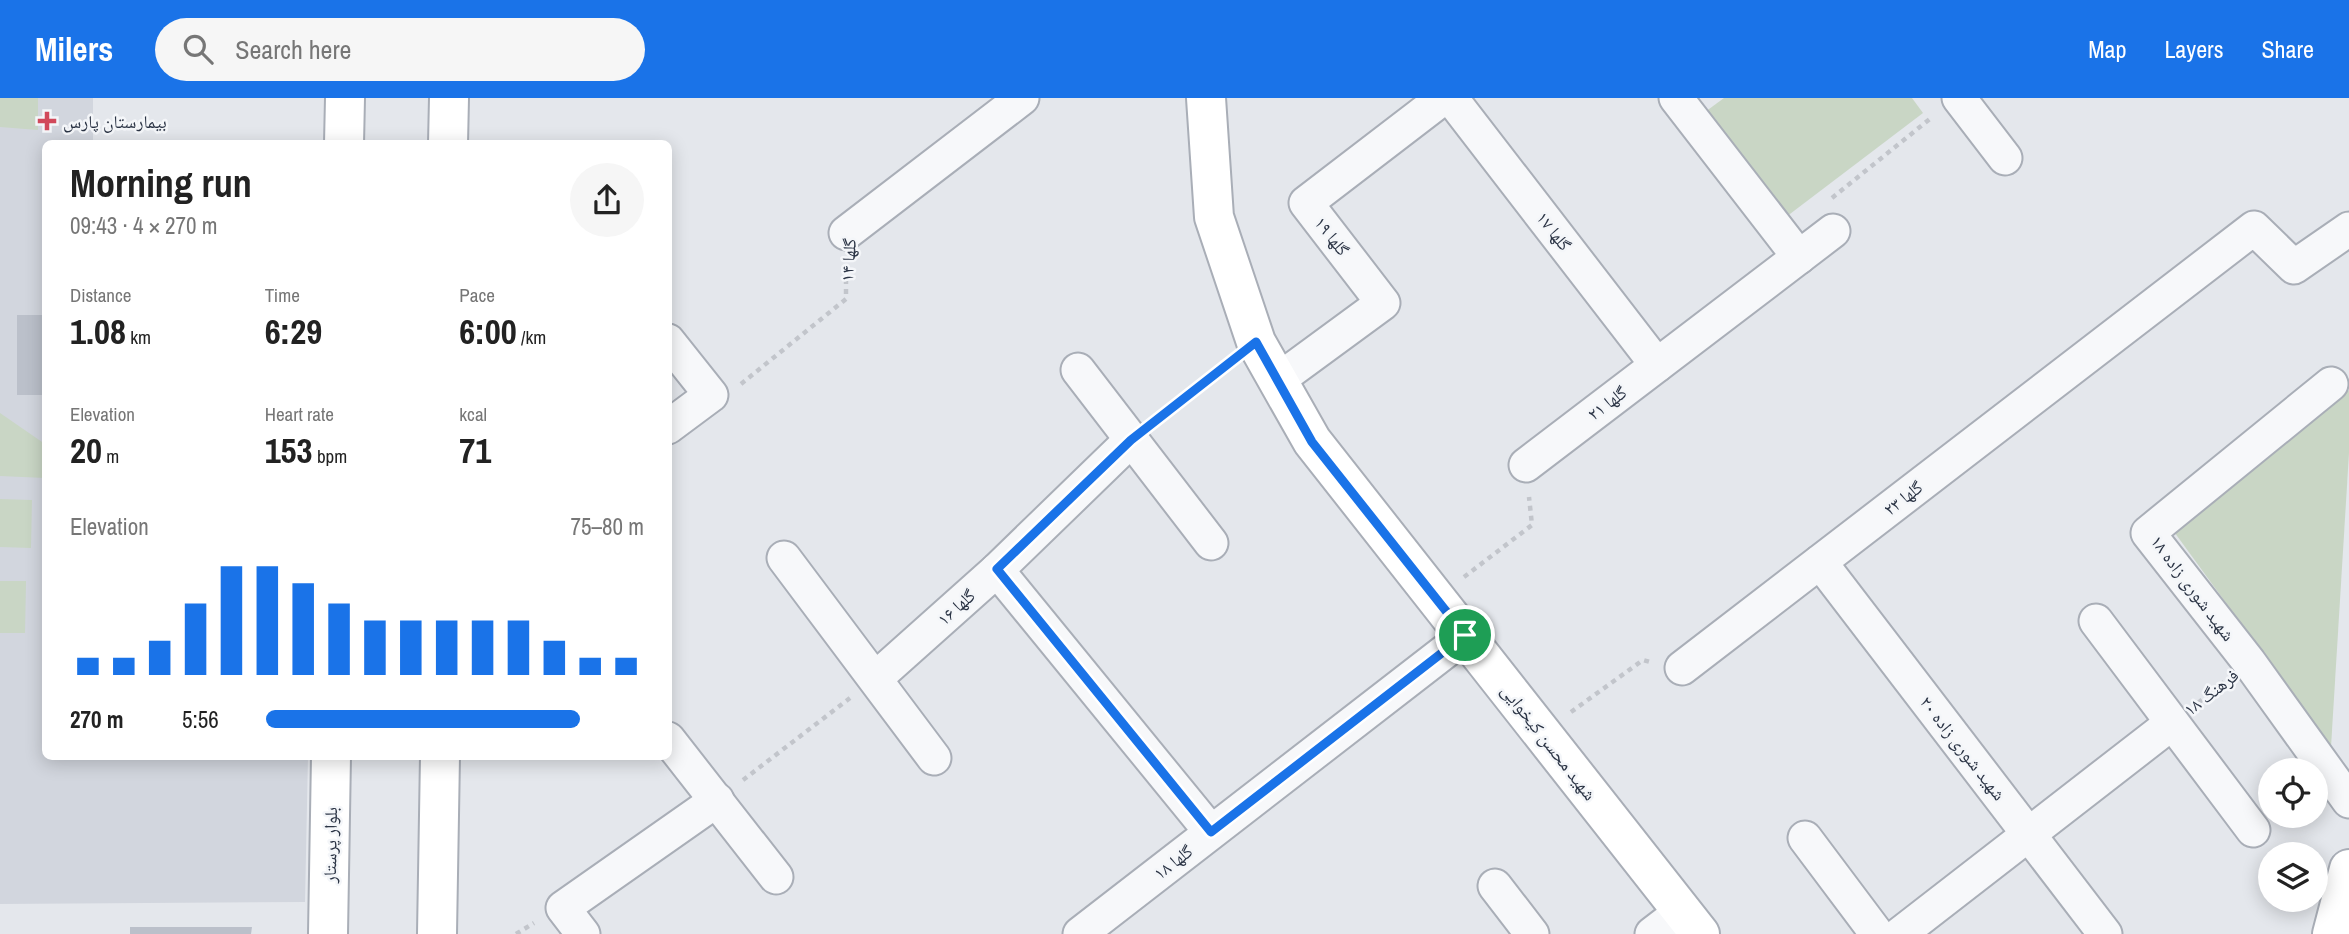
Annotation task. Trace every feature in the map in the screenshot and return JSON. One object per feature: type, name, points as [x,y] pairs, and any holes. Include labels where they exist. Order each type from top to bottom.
[{"type":"street","points":[[344,140],[345,98]]},
{"type":"street","points":[[448,140],[449,98]]},
{"type":"street","name":"گلها ۱۴","points":[[846,233],[1023,98]]},
{"type":"street","name":"شهید محسن کیخوایی","points":[[1206,98],[1214,217],[1256,342],[1312,442],[1691,922]]},
{"type":"street","name":"گلها ۱۹","points":[[1278,380],[1383,303],[1306,203],[1443,98]]},
{"type":"street","name":"گلها ۱۷","points":[[1451,98],[1657,365]]},
{"type":"street","points":[[1676,98],[1799,257]]},
{"type":"street","points":[[1947,107],[2005,158]]},
{"type":"street","name":"گلها ۲۱","points":[[1526,465],[1799,257],[1830,217]]},
{"type":"street","name":"گلها ۲۳","points":[[1682,668],[2254,228],[2294,267],[2349,229]]},
{"type":"street","points":[[672,346],[711,395],[672,424]]},
{"type":"street","points":[[1078,370],[1211,543]]},
{"type":"street","name":"شهید شوری زاده ۱۸","points":[[2331,384],[2148,533],[2249,662],[2349,801]]},
{"type":"street","name":"گلها ۱۶","points":[[876,678],[997,569],[1131,440]]},
{"type":"street","points":[[783,558],[934,758]]},
{"type":"street","name":"شهید شوری زاده ۲۰","points":[[1820,562],[2105,934]]},
{"type":"street","points":[[997,569],[1211,832]]},
{"type":"street","points":[[2096,621],[2253,830]]},
{"type":"street","name":"گلها ۱۸","points":[[1080,934],[1465,635]]},
{"type":"street","points":[[1900,934],[2172,723]]},
{"type":"street","points":[[672,744],[776,877]]},
{"type":"street","name":"بلوار پرستار","points":[[328,934],[331,760]]},
{"type":"street","points":[[437,934],[440,760]]},
{"type":"street","points":[[583,934],[563,908],[717,800]]},
{"type":"street","points":[[1805,838],[1877,934]]},
{"type":"street","points":[[2332,934],[2349,869]]},
{"type":"street","points":[[1495,887],[1532,934]]},
{"type":"street","points":[[1652,934],[1691,922]]},
{"type":"path","points":[[1830,217],[1947,107]]},
{"type":"path","name":"گلها ۱۴","points":[[711,395],[740,384],[846,299],[846,233]]},
{"type":"path","points":[[1131,440],[1256,342]]},
{"type":"path","points":[[1436,598],[1532,525],[1526,465]]},
{"type":"path","points":[[1542,733],[1643,660],[1682,668]]},
{"type":"path","name":"فرهنگ ۱۸","points":[[2172,723],[2249,662]]},
{"type":"path","points":[[717,800],[876,678]]},
{"type":"shaded area","points":[[0,98],[93,98],[93,140],[42,140],[42,760],[308,760],[305,902],[0,904]]},
{"type":"green space","points":[[0,98],[38,98],[38,130],[0,127]]},
{"type":"green space","points":[[1724,98],[1912,98],[1923,113],[1782,220],[1705,112]]},
{"type":"green space","points":[[2349,390],[2349,453],[2331,747],[2172,529]]},
{"type":"green space","points":[[0,413],[42,442],[42,478],[0,476]]},
{"type":"green space","points":[[0,499],[32,500],[31,548],[0,547]]},
{"type":"green space","points":[[0,581],[26,581],[25,633],[0,633]]},
{"type":"building","points":[[17,315],[42,315],[42,395],[17,395]]},
{"type":"building","points":[[130,927],[252,927],[251,934],[130,934]]},
{"type":"place","name":"بیمارستان پارس","points":[[47,121]]},
{"type":"route","points":[[1256,342],[1312,442],[1465,635],[1211,832],[997,569],[1131,440],[1256,342]]}]
